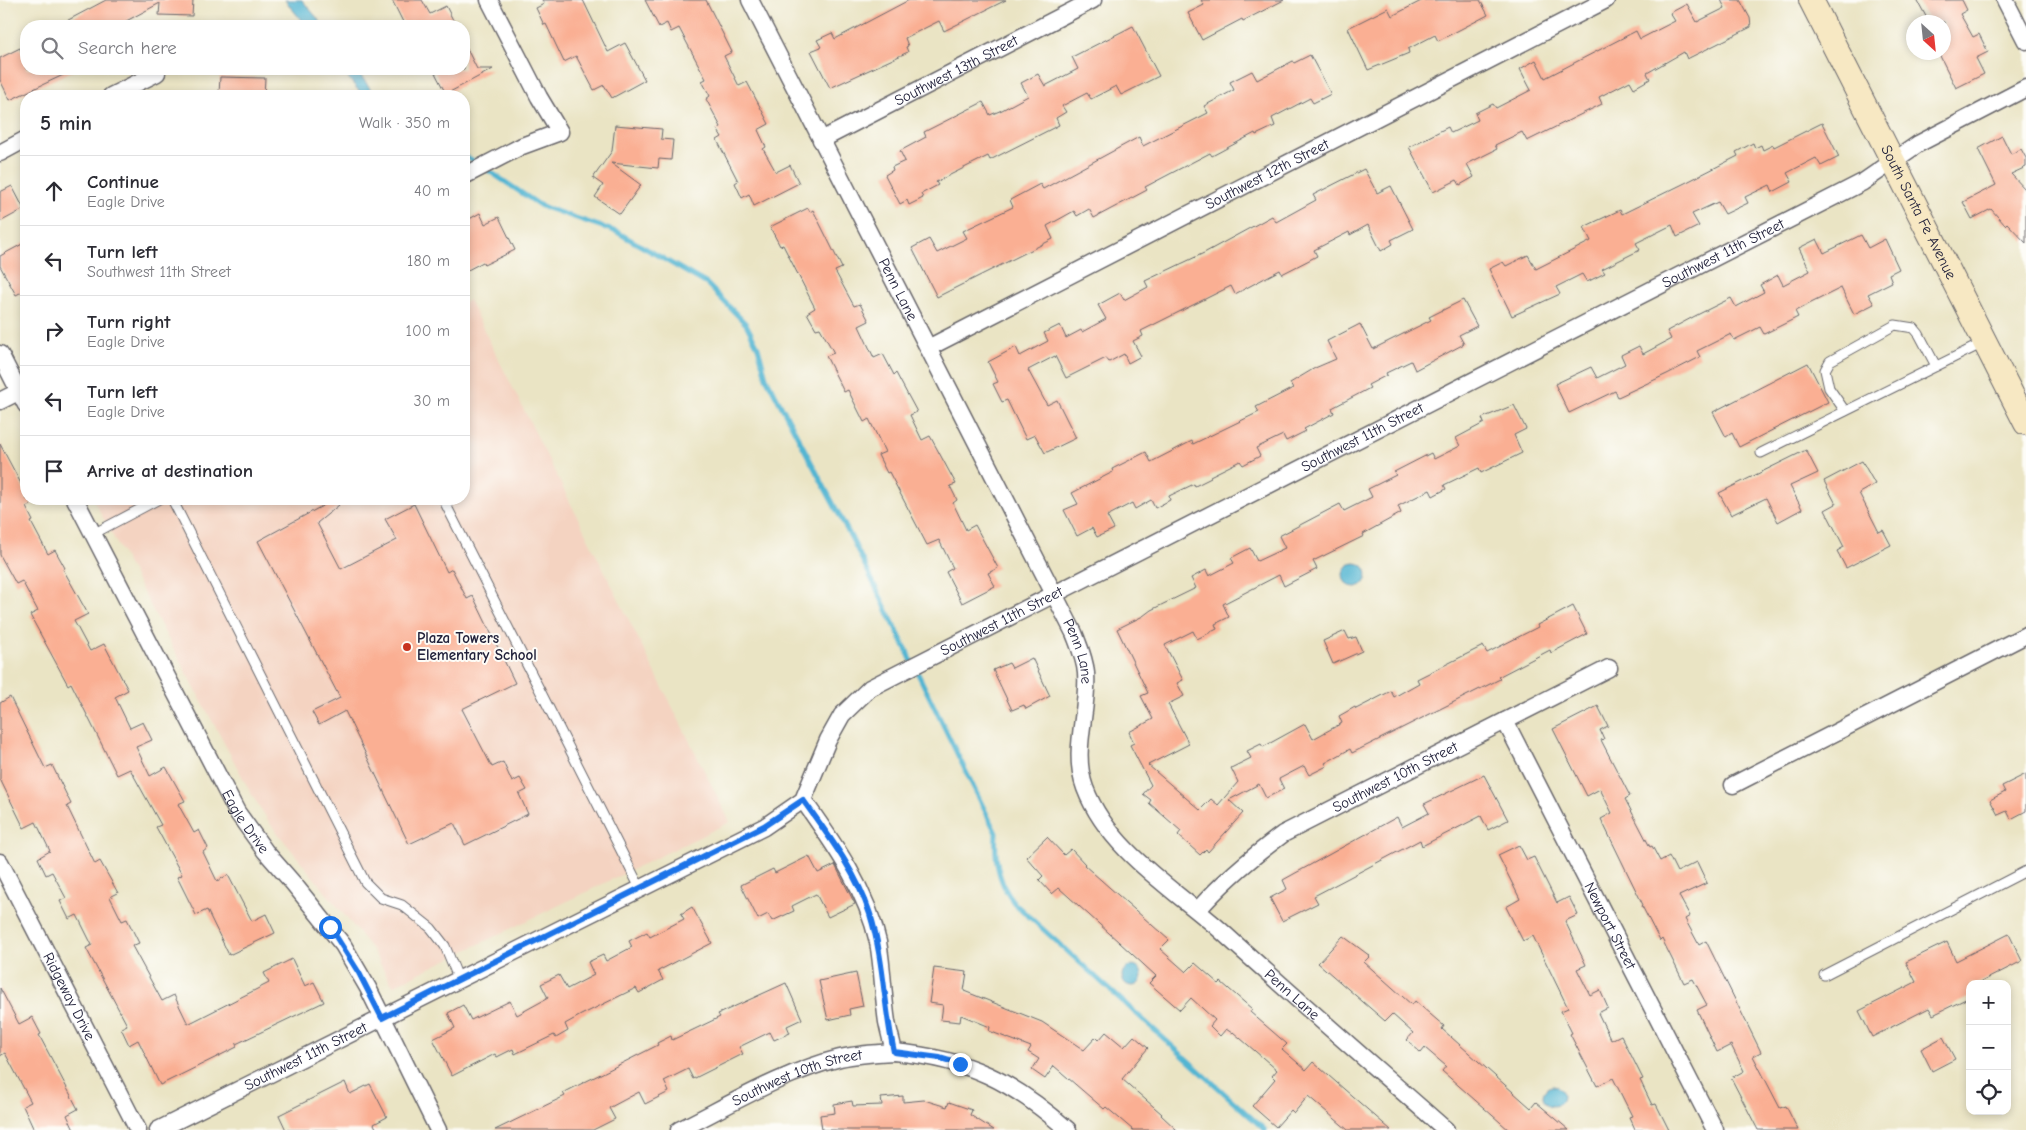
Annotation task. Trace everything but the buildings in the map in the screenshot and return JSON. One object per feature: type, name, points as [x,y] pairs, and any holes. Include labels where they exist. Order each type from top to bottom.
[{"type":"main road","name":"South Santa Fe Avenue","points":[[1811,0],[2026,423]]},
{"type":"street","points":[[470,173],[522,146],[560,132],[539,97],[489,0]]},
{"type":"street","name":"Penn Lane","points":[[750,0],[1074,633],[1083,656],[1086,672],[1085,700],[1078,754],[1080,771],[1085,789],[1096,811],[1115,839],[1135,858],[1198,910],[1446,1130]]},
{"type":"street","name":"Southwest 13th Street","points":[[821,140],[1092,0]]},
{"type":"street","name":"Southwest 12th Street","points":[[928,348],[1606,0]]},
{"type":"street","points":[[2005,0],[2026,41]]},
{"type":"street","points":[[123,90],[153,75]]},
{"type":"street","name":"Southwest 11th Street","points":[[158,1130],[764,826],[803,800],[828,740],[842,715],[870,688],[1858,185],[1918,144],[2026,88]]},
{"type":"street","points":[[0,153],[20,142]]},
{"type":"street","points":[[0,354],[20,388]]},
{"type":"street","points":[[0,401],[20,396]]},
{"type":"street","name":"Eagle Drive","points":[[77,505],[237,812],[265,851],[343,945],[368,988],[438,1130]]},
{"type":"street","points":[[1733,784],[2026,634]]},
{"type":"street","name":"Southwest 10th Street","points":[[1198,910],[1212,893],[1283,834],[1609,668]]},
{"type":"street","name":"Newport Street","points":[[1504,721],[1715,1130]]},
{"type":"street","points":[[803,800],[827,833],[860,889],[870,913],[878,942],[883,973],[887,1022],[894,1052],[940,1058],[993,1076],[1024,1094],[1068,1130]]},
{"type":"street","name":"Ridgeway Drive","points":[[0,862],[138,1130]]},
{"type":"street","name":"Southwest 10th Street","points":[[679,1130],[790,1075],[816,1065],[859,1055],[894,1052]]},
{"type":"lane","points":[[1845,411],[1829,388],[1825,370],[1830,361],[1895,325],[1914,328],[1936,366]]},
{"type":"lane","points":[[1761,453],[1986,342]]},
{"type":"lane","points":[[93,534],[149,505]]},
{"type":"lane","points":[[175,505],[365,882],[381,898],[402,905],[430,928],[445,946],[459,980]]},
{"type":"lane","points":[[446,505],[640,888]]},
{"type":"lane","points":[[1824,975],[2026,871]]},
{"type":"shaded area","name":"Plaza Towers Elementary School","points":[[470,302],[730,822],[393,986],[371,948],[271,825],[252,795],[96,505],[470,505]]},
{"type":"water","points":[[285,0],[302,0],[319,20],[301,20]]},
{"type":"water","points":[[346,75],[360,75],[371,90],[358,90]]},
{"type":"water","points":[[1355,563],[1363,567],[1367,575],[1363,583],[1355,587],[1347,583],[1343,575],[1347,567]]},
{"type":"water","points":[[1132,966],[1139,969],[1142,976],[1139,983],[1132,986],[1125,983],[1122,976],[1125,969]]},
{"type":"water","points":[[1553,1086],[1560,1089],[1563,1096],[1560,1103],[1553,1106],[1546,1103],[1543,1096],[1546,1089]]},
{"type":"waterway","points":[[470,159],[478,164]]},
{"type":"waterway","points":[[486,169],[541,206],[617,232],[707,284],[746,324],[758,347],[766,377],[852,539],[996,833],[998,870],[1004,887],[1014,903],[1265,1130]]},
{"type":"place","name":"Plaza Towers Elementary School","points":[[407,647]]},
{"type":"route","points":[[330,927],[343,945],[368,988],[382,1018],[764,826],[803,800],[827,833],[860,889],[870,913],[878,942],[883,973],[887,1022],[894,1052],[940,1058],[960,1064]]}]
